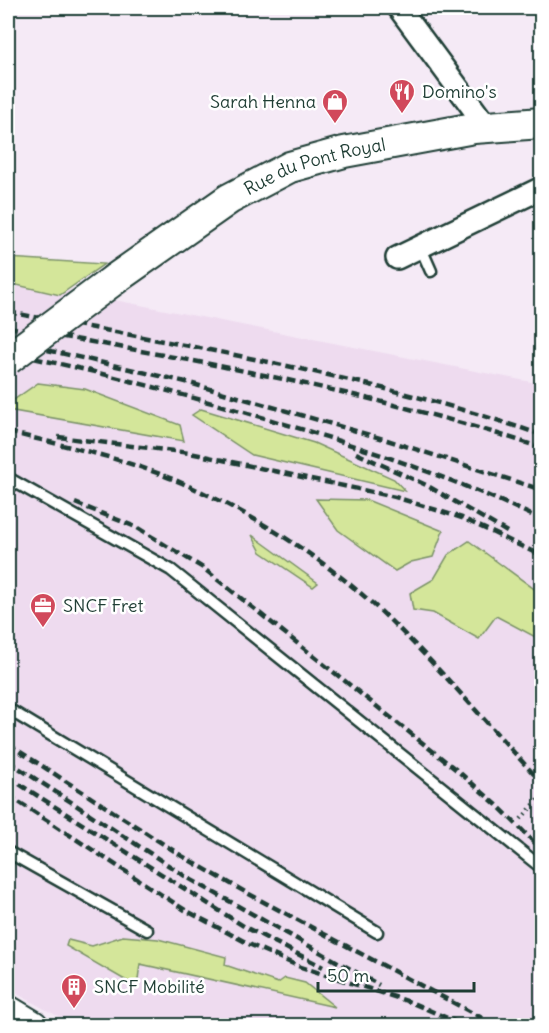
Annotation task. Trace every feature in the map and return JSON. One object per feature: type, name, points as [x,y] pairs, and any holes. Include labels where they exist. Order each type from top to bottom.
[{"type":"main road","name":"Rue du Pont Royal","points":[[8,359],[229,199],[290,167],[344,152],[487,127],[542,123]]},
{"type":"main road","points":[[8,1011],[33,1026]]},
{"type":"street","points":[[399,8],[487,127]]},
{"type":"street","points":[[397,258],[542,188]]},
{"type":"lane","points":[[420,246],[431,270]]},
{"type":"lane","points":[[8,478],[171,570],[542,868]]},
{"type":"lane","points":[[8,492],[19,484]]},
{"type":"lane","points":[[8,709],[377,932]]},
{"type":"lane","points":[[8,852],[147,930]]},
{"type":"path","points":[[521,819],[542,795]]},
{"type":"shaded area","points":[[8,279],[541,384],[541,1025],[74,1025],[8,989]]},
{"type":"green space","points":[[8,258],[104,264],[60,295],[8,283]]},
{"type":"green space","points":[[38,383],[85,389],[180,425],[184,441],[8,410],[8,404]]},
{"type":"green space","points":[[201,409],[314,443],[394,479],[405,491],[252,455],[192,415]]},
{"type":"green space","points":[[316,499],[367,500],[443,531],[433,557],[411,562],[395,571],[338,530]]},
{"type":"green space","points":[[252,535],[318,583],[313,587],[261,552]]},
{"type":"green space","points":[[469,541],[541,594],[541,640],[496,616],[479,639],[433,613],[413,610],[410,593],[434,579],[448,555]]},
{"type":"green space","points":[[123,936],[158,939],[226,957],[225,965],[278,983],[285,978],[305,983],[335,1007],[140,964],[137,987],[66,946],[68,940],[92,946]]},
{"type":"railway","points":[[8,312],[210,350],[344,379],[410,395],[542,435]]},
{"type":"railway","points":[[8,327],[210,364],[344,393],[476,427],[542,448]]},
{"type":"railway","points":[[8,341],[186,382],[387,440],[542,490]]},
{"type":"railway","points":[[8,353],[160,389],[325,436],[435,474],[542,520]]},
{"type":"railway","points":[[8,432],[96,454],[161,474],[208,495],[282,536],[329,568],[373,604],[438,669],[542,783]]},
{"type":"railway","points":[[58,437],[190,453],[395,497],[462,518],[542,556]]},
{"type":"railway","points":[[356,453],[426,485],[507,532]]},
{"type":"railway","points":[[75,503],[136,527],[203,568],[459,772],[497,805],[542,850]]},
{"type":"railway","points":[[8,744],[182,856],[497,1026]]},
{"type":"railway","points":[[8,761],[188,878],[379,985]]},
{"type":"railway","points":[[8,777],[245,927],[323,967]]},
{"type":"railway","points":[[8,795],[185,910],[251,945],[298,966],[410,1002],[466,1026]]},
{"type":"place","name":"Domino's","points":[[402,115]]},
{"type":"place","name":"Sarah Henna","points":[[335,125]]},
{"type":"place","name":"SNCF Fret","points":[[43,629]]},
{"type":"place","name":"SNCF Mobilité","points":[[74,1010]]}]
